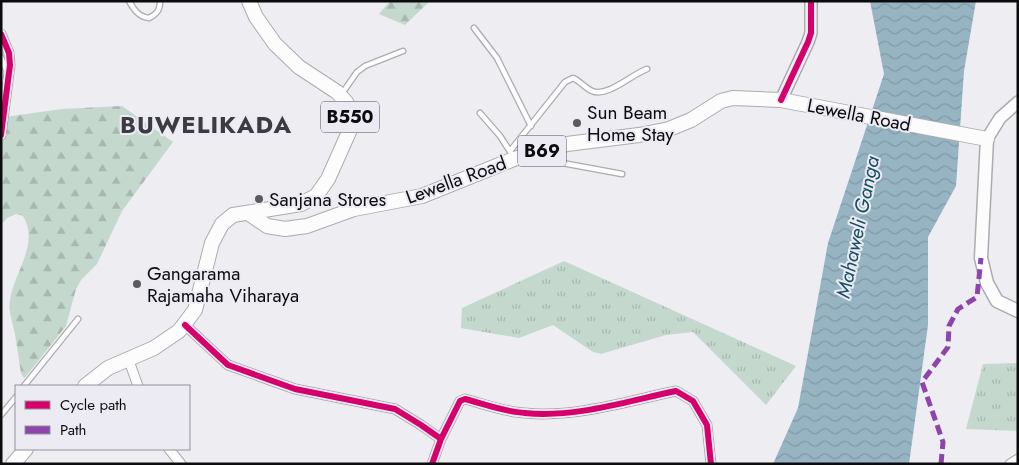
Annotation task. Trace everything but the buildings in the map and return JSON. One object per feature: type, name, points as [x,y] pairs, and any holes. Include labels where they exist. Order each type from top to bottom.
[{"type":"main road","name":"B550","points":[[248,213],[301,204],[311,200],[321,191],[349,132],[351,120],[350,110],[340,96],[299,67],[275,44],[256,17],[249,1]]},
{"type":"main road","name":"Lewella Road","points":[[248,213],[267,226],[285,229],[297,228],[321,222],[354,209],[422,196],[512,155],[545,150],[567,144],[639,135],[669,129],[691,120],[727,98],[741,97],[781,100],[981,138]]},
{"type":"main road","points":[[981,138],[981,258],[986,283],[996,301],[1018,311]]},
{"type":"main road","points":[[86,385],[108,368],[165,342],[185,325],[195,310],[212,243],[219,228],[229,216],[248,213]]},
{"type":"main road","points":[[13,464],[25,450]]},
{"type":"street","points":[[781,100],[811,34],[811,1]]},
{"type":"street","points":[[1,34],[9,53],[9,80],[1,134]]},
{"type":"street","points":[[981,138],[1018,102]]},
{"type":"street","points":[[185,325],[228,365],[295,389],[395,410],[441,439]]},
{"type":"street","points":[[128,358],[138,385]]},
{"type":"street","points":[[432,464],[441,439],[460,401],[465,399],[523,413],[571,413],[676,390],[693,401],[708,425],[711,464]]},
{"type":"street","points":[[170,450],[181,464]]},
{"type":"street","points":[[1010,464],[1018,459]]},
{"type":"lane","points":[[129,1],[134,9],[143,17],[149,18],[157,14],[160,1]]},
{"type":"lane","points":[[474,28],[497,58],[531,126]]},
{"type":"lane","points":[[340,96],[357,72],[364,66],[403,51]]},
{"type":"lane","points":[[1,58],[9,80]]},
{"type":"lane","points":[[480,113],[500,136],[512,155],[531,126],[569,79],[577,80],[593,92],[602,92],[647,69]]},
{"type":"lane","points":[[545,150],[558,162],[622,174]]},
{"type":"lane","points":[[25,385],[78,319]]},
{"type":"lane","points":[[1,415],[15,398]]},
{"type":"green space","points":[[390,1],[430,1],[405,25],[379,14]]},
{"type":"green space","points":[[122,106],[173,142],[122,211],[97,264],[81,280],[76,289],[66,326],[24,378],[21,373],[10,304],[12,290],[24,258],[29,237],[23,216],[16,214],[7,218],[1,225],[1,135],[5,117],[62,109]]},
{"type":"green space","points":[[564,261],[796,366],[766,405],[693,332],[666,335],[601,354],[593,352],[553,325],[519,338],[461,328],[462,308]]},
{"type":"green space","points":[[1018,363],[1018,431],[966,429],[983,364]]},
{"type":"water","name":"Mahaweli Ganga","points":[[870,1],[976,1],[964,71],[956,186],[928,237],[928,325],[909,464],[773,464],[798,408],[828,243],[884,74]]},
{"type":"marked path","points":[[941,464],[943,442],[922,382],[948,347],[949,326],[958,309],[977,297],[981,258]]},
{"type":"cycle path","points":[[781,100],[811,33],[811,1]]},
{"type":"cycle path","points":[[1,34],[9,53],[10,65],[1,135]]},
{"type":"cycle path","points":[[185,325],[228,365],[295,389],[395,409],[441,439]]},
{"type":"cycle path","points":[[432,464],[441,439],[460,401],[465,399],[510,411],[544,414],[601,408],[676,391],[693,401],[707,425],[711,464]]},
{"type":"place","name":"Sun Beam Home Stay","points":[[577,123]]},
{"type":"place","name":"Sanjana Stores","points":[[259,199]]},
{"type":"place","name":"Gangarama Rajamaha Viharaya","points":[[137,284]]},
{"type":"district","name":"BUWELIKADA","points":[[206,124]]}]
